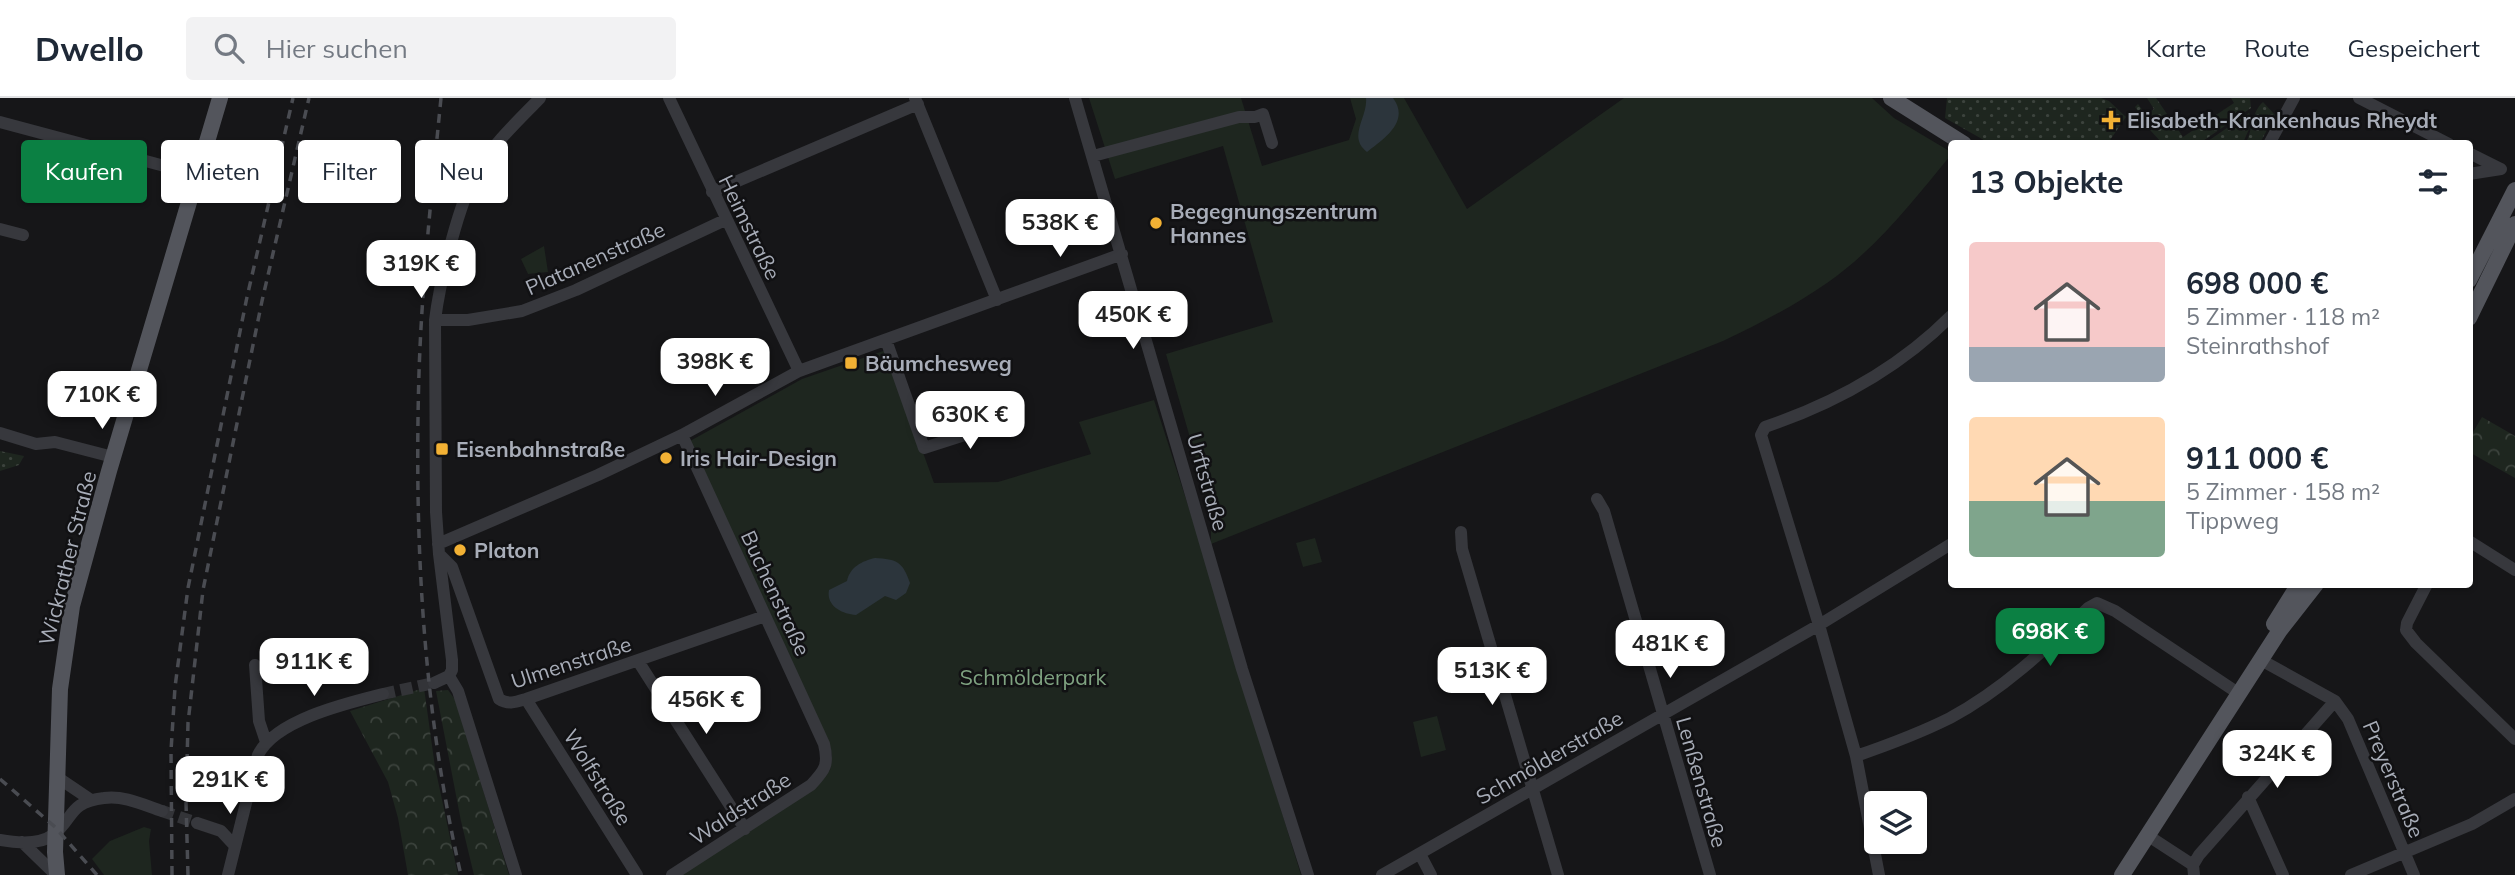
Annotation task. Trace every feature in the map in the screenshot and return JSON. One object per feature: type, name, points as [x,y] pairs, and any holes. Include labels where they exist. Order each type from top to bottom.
[{"type":"main road","name":"Wickrather Straße","points":[[208,140],[220,98]]},
{"type":"main road","points":[[1891,98],[1958,140]]},
{"type":"main road","points":[[2473,272],[2515,190]]},
{"type":"main road","name":"Wickrather Straße","points":[[57,875],[60,689],[72,606],[113,457],[190,203]]},
{"type":"main road","points":[[2473,310],[2515,224]]},
{"type":"main road","points":[[2111,875],[2296,588]]},
{"type":"main road","points":[[2122,875],[2280,630],[2313,588]]},
{"type":"street","points":[[434,682],[449,676],[452,670],[438,549],[435,320],[438,302],[466,196],[478,170],[492,148],[540,98]]},
{"type":"street","name":"Heimstraße","points":[[669,98],[799,371]]},
{"type":"street","name":"Urftstraße","points":[[1074,98],[1242,668],[1309,872]]},
{"type":"street","points":[[2271,140],[2294,98]]},
{"type":"street","points":[[2359,98],[2441,140]]},
{"type":"street","points":[[712,192],[916,101],[997,300]]},
{"type":"street","points":[[1093,156],[1239,117],[1263,114],[1272,143]]},
{"type":"street","points":[[0,122],[161,165]]},
{"type":"street","points":[[2473,155],[2501,169],[2473,173]]},
{"type":"street","name":"Platanenstraße","points":[[435,320],[468,320],[522,311],[576,290],[725,220]]},
{"type":"street","points":[[0,229],[23,235]]},
{"type":"street","points":[[438,549],[682,435],[799,371],[1122,254]]},
{"type":"street","points":[[1879,875],[1856,756],[1760,435],[1765,427],[1805,413],[1884,372],[1926,342],[1948,319]]},
{"type":"street","points":[[886,340],[924,448],[1005,422]]},
{"type":"street","points":[[0,433],[36,444],[55,442],[113,457]]},
{"type":"street","name":"Buchenstraße","points":[[682,435],[824,744],[825,770]]},
{"type":"street","name":"Lenßenstraße","points":[[1597,499],[1604,511],[1710,875]]},
{"type":"street","points":[[1461,532],[1462,549],[1558,875]]},
{"type":"street","points":[[2473,544],[2515,570]]},
{"type":"street","name":"Schmölderstraße","points":[[1382,875],[1819,625],[1948,546]]},
{"type":"street","name":"Ulmenstraße","points":[[438,549],[452,567],[499,699],[512,703],[765,616]]},
{"type":"street","points":[[2425,588],[2406,629],[2416,643],[2515,738]]},
{"type":"street","points":[[1856,756],[1905,739],[1952,717],[2038,657],[2088,608],[2098,603],[2115,611],[2232,689]]},
{"type":"street","name":"Preyerstraße","points":[[2261,660],[2334,701],[2348,719],[2414,875]]},
{"type":"street","points":[[638,661],[745,829]]},
{"type":"street","points":[[255,665],[259,721],[266,742]]},
{"type":"street","points":[[449,676],[458,691],[516,875]]},
{"type":"street","points":[[228,875],[258,755],[266,742],[273,735],[298,723],[355,701],[383,694]]},
{"type":"street","name":"Wolfstraße","points":[[526,699],[637,875]]},
{"type":"street","points":[[2147,835],[2193,870],[2248,797],[2334,701]]},
{"type":"street","name":"Waldstraße","points":[[673,875],[811,785],[825,770]]},
{"type":"street","points":[[57,777],[91,800]]},
{"type":"street","points":[[2248,797],[2283,875]]},
{"type":"street","points":[[0,840],[42,840],[56,833],[74,809],[91,800],[117,798],[162,811]]},
{"type":"street","points":[[2351,875],[2491,815],[2515,799]]},
{"type":"street","points":[[197,823],[222,831],[234,845]]},
{"type":"street","points":[[22,842],[57,875]]},
{"type":"street","points":[[1420,854],[1431,875]]},
{"type":"green space","points":[[1089,98],[1241,98],[1262,166],[1349,140],[1356,119],[1350,98],[1404,98],[1467,209],[1624,98],[1872,98],[1894,118],[1948,150],[1948,159],[1862,255],[1815,291],[1763,321],[1723,341],[1211,544],[1211,511],[1166,354],[1273,322],[1223,146],[1115,179]]},
{"type":"green space","points":[[1947,98],[2101,98],[2109,101],[2126,117],[2110,140],[1984,140],[1945,118]]},
{"type":"green space","points":[[2147,98],[2156,98],[2167,114],[2148,126],[2135,107],[2138,104],[2146,115],[2154,109]]},
{"type":"green space","points":[[2231,98],[2250,98],[2251,108],[2204,140],[2159,140],[2150,130],[2169,116],[2183,137],[2234,103]]},
{"type":"green space","points":[[2263,102],[2275,115],[2262,140],[2247,140],[2256,111]]},
{"type":"green space","points":[[2249,113],[2251,116],[2244,140],[2209,140]]},
{"type":"green space","points":[[544,246],[548,272],[528,274],[521,259]]},
{"type":"green space","name":"Schmölderpark","points":[[886,350],[934,483],[998,482],[1091,454],[1079,422],[1154,400],[1301,875],[680,875],[830,770],[832,756],[829,742],[690,441],[802,379]]},
{"type":"green space","points":[[2482,417],[2515,436],[2515,478],[2473,454],[2473,432]]},
{"type":"green space","points":[[0,451],[24,456],[19,465],[0,471]]},
{"type":"green space","points":[[1315,538],[1322,562],[1303,567],[1296,543]]},
{"type":"green space","points":[[424,688],[435,767],[458,875],[408,875],[398,818],[388,782],[350,711]]},
{"type":"green space","points":[[448,690],[456,701],[509,875],[474,875],[436,691]]},
{"type":"green space","points":[[1437,716],[1446,750],[1421,757],[1413,722]]},
{"type":"green space","points":[[144,827],[151,829],[149,841],[152,875],[104,875],[92,859],[110,841]]},
{"type":"shaded area","points":[[1366,98],[1393,98],[1399,115],[1392,130],[1367,152],[1361,146],[1358,133]]},
{"type":"shaded area","points":[[875,558],[889,559],[902,566],[910,583],[906,593],[896,600],[885,596],[856,615],[836,608],[830,601],[829,590],[847,581],[857,565]]},
{"type":"tunnel","points":[[383,694],[434,683]]},
{"type":"tunnel","points":[[162,811],[197,823]]},
{"type":"railway","points":[[172,875],[171,751],[175,687],[188,588],[247,297],[293,98]]},
{"type":"railway","points":[[188,875],[188,723],[203,590],[262,301],[309,98]]},
{"type":"railway","points":[[441,98],[420,339],[418,500],[430,689],[448,813],[461,875]]},
{"type":"railway","points":[[0,779],[55,827],[97,875]]},
{"type":"place","name":"Elisabeth-Krankenhaus Rheydt","points":[[2111,120]]},
{"type":"place","name":"Begegnungszentrum Hannes","points":[[1156,223]]},
{"type":"place","name":"Bäumchesweg","points":[[851,363]]},
{"type":"place","name":"Eisenbahnstraße","points":[[442,449]]},
{"type":"place","name":"Iris Hair-Design","points":[[666,458]]},
{"type":"place","name":"Platon","points":[[460,550]]}]
